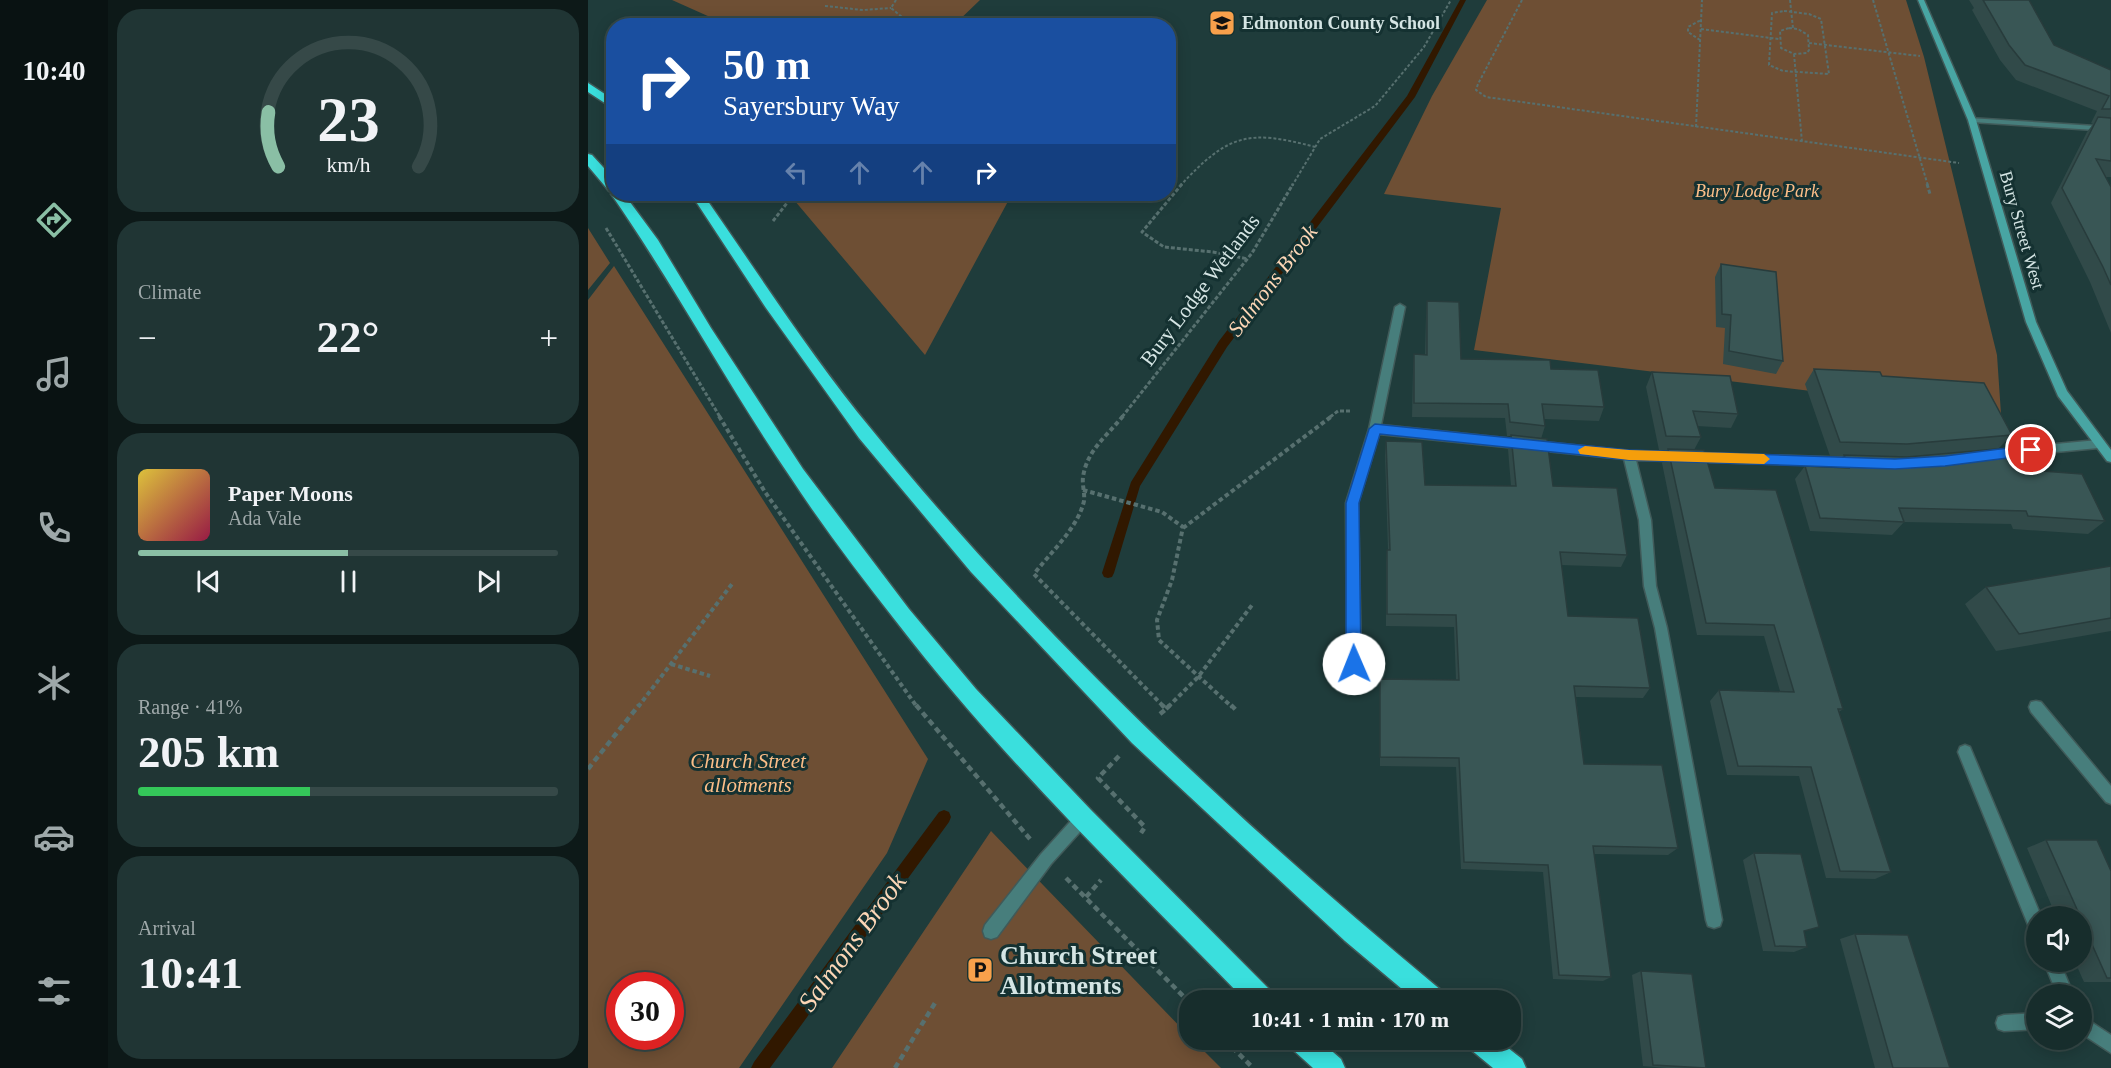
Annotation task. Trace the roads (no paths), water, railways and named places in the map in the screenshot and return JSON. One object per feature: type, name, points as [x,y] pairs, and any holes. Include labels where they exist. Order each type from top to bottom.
[{"type":"highway","points":[[588,86],[606,100]]},
{"type":"highway","points":[[588,158],[606,179]]},
{"type":"highway","points":[[623,201],[651,240],[705,332],[797,474],[925,642],[969,696],[1083,818],[1252,990]]},
{"type":"highway","points":[[702,201],[771,304],[865,434],[978,566],[1139,736],[1353,933],[1421,990]]},
{"type":"highway","points":[[1312,1050],[1332,1068]]},
{"type":"highway","points":[[1491,1050],[1513,1068]]},
{"type":"street","name":"Bury Street West","points":[[1921,0],[1972,120],[2031,322],[2062,393],[2098,444],[2111,458]]},
{"type":"street","points":[[1972,120],[2111,129]]},
{"type":"street","points":[[1354,664],[1352,503],[1375,429],[1400,307]]},
{"type":"street","points":[[1375,429],[1629,455],[1872,463]]},
{"type":"street","points":[[1988,456],[2098,444]]},
{"type":"street","points":[[1629,455],[1645,520],[1650,586],[1661,628],[1714,920]]},
{"type":"street","points":[[2036,707],[2111,797]]},
{"type":"street","points":[[1965,752],[2029,906]]},
{"type":"street","points":[[991,931],[1046,859],[1083,818]]},
{"type":"street","points":[[2004,1023],[2026,1022]]},
{"type":"street","points":[[2092,1031],[2111,1045]]},
{"type":"waterway","name":"Salmons Brook","points":[[1108,573],[1135,485],[1223,344],[1411,97],[1463,0]]},
{"type":"waterway","name":"Salmons Brook","points":[[760,1068],[944,817]]},
{"type":"place","name":"Edmonton County School","points":[[1222,23]]},
{"type":"place","name":"Church Street Allotments","points":[[980,970]]},
{"type":"park label","name":"Bury Lodge Park","points":[[1757,191]]},
{"type":"park label","name":"Church Street allotments","points":[[748,773]]}]
